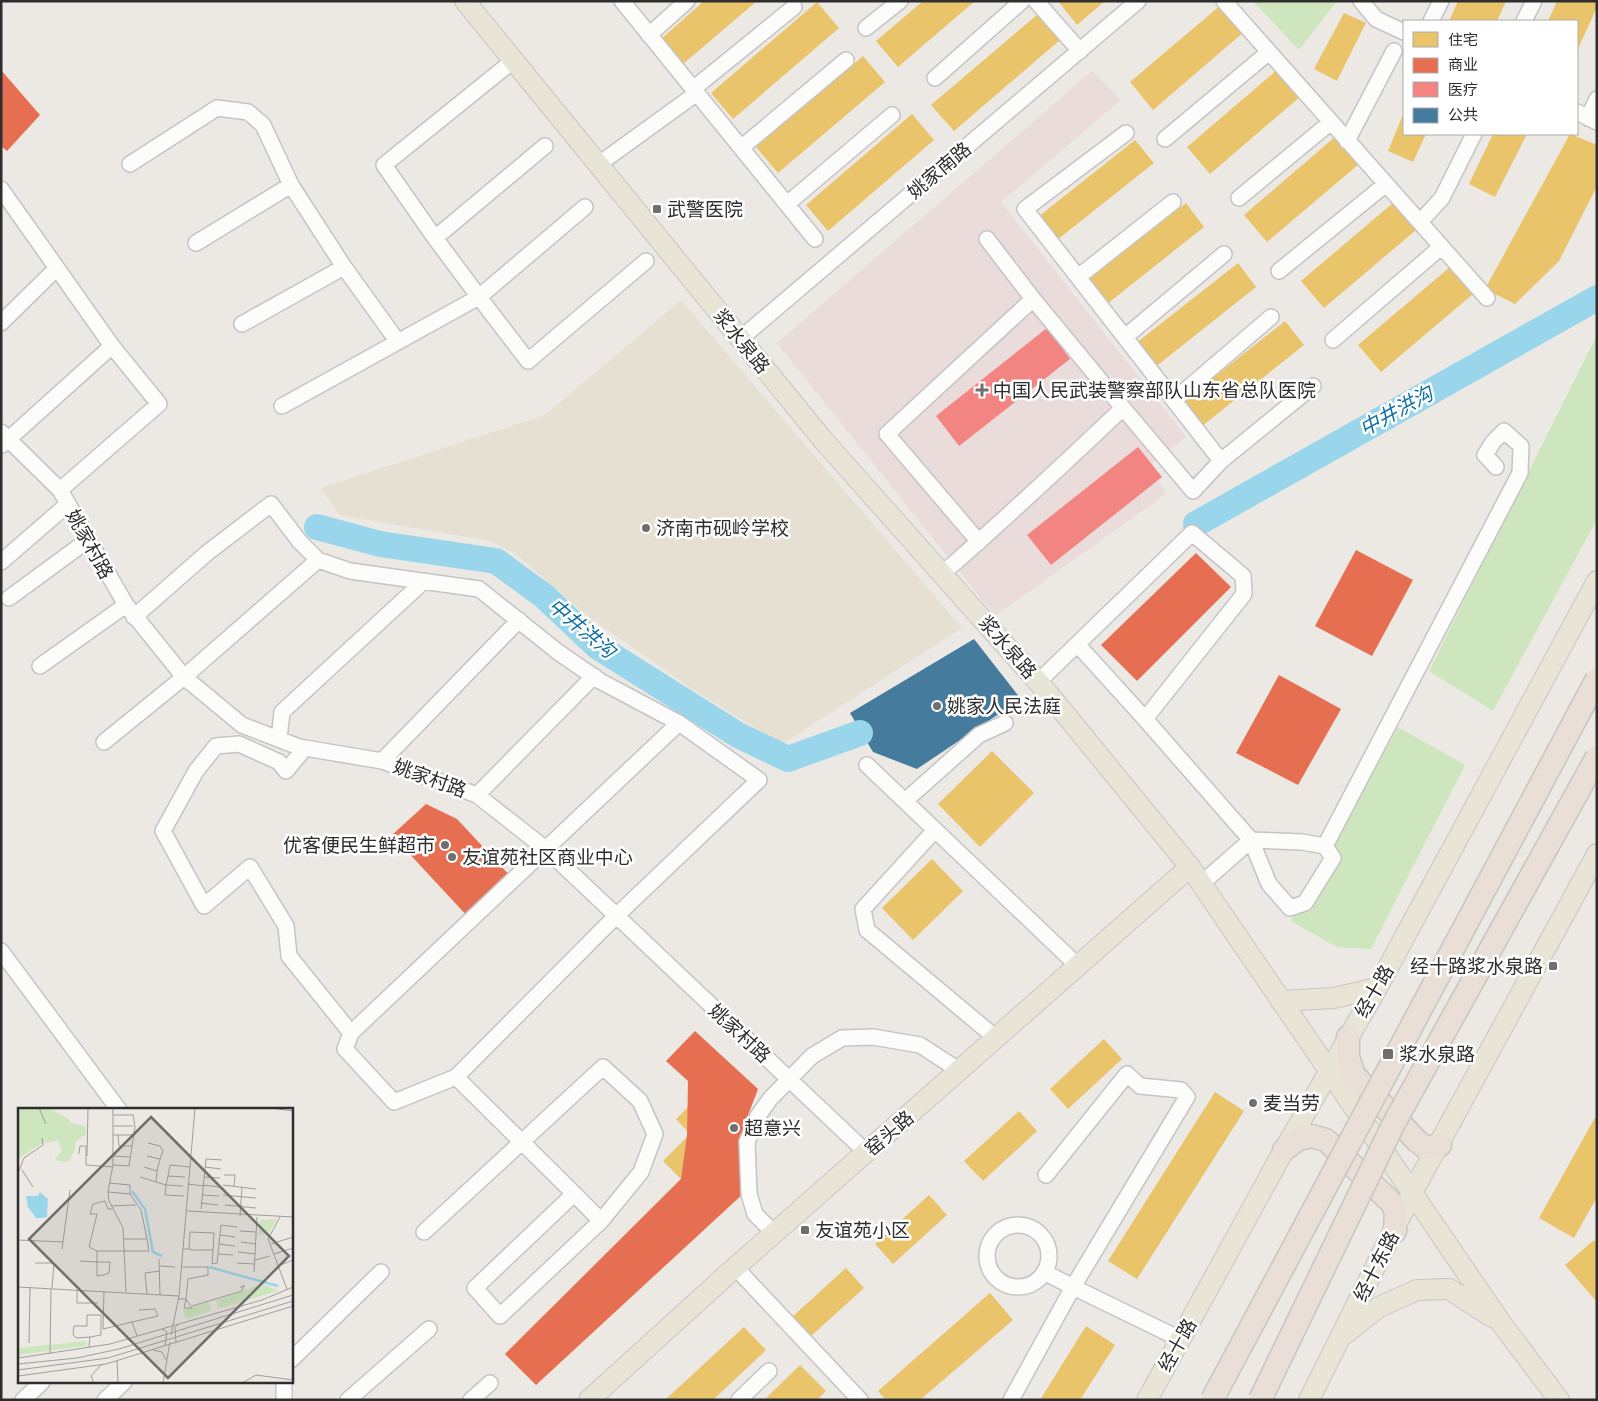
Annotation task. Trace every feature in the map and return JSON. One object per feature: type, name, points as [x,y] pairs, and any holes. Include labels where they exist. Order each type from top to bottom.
[{"type":"highway","points":[[1212,1400],[1597,678]]},
{"type":"highway","points":[[1260,1400],[1393,1126],[1597,757]]},
{"type":"highway","points":[[1348,1037],[1348,1057],[1354,1075],[1417,1141],[1426,1148],[1440,1145]]},
{"type":"highway","points":[[1284,1150],[1298,1139],[1311,1136],[1326,1140],[1392,1203],[1396,1212],[1394,1231]]},
{"type":"main road","name":"浆水泉路","points":[[465,1],[823,440],[1038,682],[1190,867],[1281,1001],[1331,1070],[1412,1193],[1502,1323],[1559,1400]]},
{"type":"main road","name":"经十路","points":[[1147,1400],[1284,1150],[1331,1070],[1597,581]]},
{"type":"main road","points":[[1412,1193],[1440,1145],[1597,854]]},
{"type":"main road","name":"窑头路","points":[[589,1400],[774,1233],[1190,867]]},
{"type":"main road","points":[[1281,1001],[1334,998],[1376,988]]},
{"type":"main road","name":"经十东路","points":[[1340,1339],[1412,1193]]},
{"type":"main road","points":[[1309,1400],[1340,1339],[1379,1307],[1417,1290],[1449,1289],[1502,1323]]},
{"type":"street","points":[[622,1],[815,239]]},
{"type":"street","points":[[649,34],[687,1]]},
{"type":"street","points":[[866,28],[900,1]]},
{"type":"street","points":[[935,78],[1022,1]]},
{"type":"street","points":[[1036,1],[1080,51]]},
{"type":"street","name":"姚家南路","points":[[740,340],[1138,1]]},
{"type":"street","points":[[1224,1],[1487,298]]},
{"type":"street","points":[[1361,1],[1376,19],[1403,32]]},
{"type":"street","points":[[1432,20],[1441,1]]},
{"type":"street","points":[[1524,20],[1534,1]]},
{"type":"street","points":[[599,164],[695,91],[794,7]]},
{"type":"street","points":[[1165,139],[1269,52]]},
{"type":"street","points":[[1347,141],[1394,52]]},
{"type":"street","points":[[514,60],[384,165],[435,238],[528,361],[646,262]]},
{"type":"street","points":[[741,148],[846,60]]},
{"type":"street","points":[[1587,117],[1597,99]]},
{"type":"street","points":[[130,164],[217,108],[248,112],[263,125],[291,185],[344,267],[398,342]]},
{"type":"street","points":[[786,204],[892,115]]},
{"type":"street","points":[[1240,198],[1331,122]]},
{"type":"street","points":[[1126,133],[1025,209],[1221,461]]},
{"type":"street","points":[[1420,222],[1442,198],[1474,135]]},
{"type":"street","points":[[435,238],[545,146]]},
{"type":"street","points":[[1280,271],[1386,184]]},
{"type":"street","points":[[196,243],[291,185]]},
{"type":"street","points":[[3,196],[58,268],[112,346],[159,404],[60,490]]},
{"type":"street","points":[[1078,277],[1173,202]]},
{"type":"street","points":[[282,406],[479,297],[585,207]]},
{"type":"street","points":[[987,239],[1033,299],[1193,490],[1221,461],[1313,386]]},
{"type":"street","points":[[1333,340],[1441,247]]},
{"type":"street","points":[[1125,337],[1224,254]]},
{"type":"street","points":[[242,324],[344,267]]},
{"type":"street","points":[[1,323],[58,268]]},
{"type":"street","points":[[979,542],[887,434],[1033,299]]},
{"type":"street","points":[[1174,400],[1270,317]]},
{"type":"street","points":[[4,439],[112,346]]},
{"type":"street","points":[[942,573],[979,542],[1123,408]]},
{"type":"street","points":[[1325,846],[1520,473],[1521,446],[1504,431],[1492,442],[1485,455],[1496,467]]},
{"type":"street","name":"姚家村路","points":[[4,439],[60,490],[130,611],[184,677],[242,725],[304,748],[382,761],[477,795],[547,850],[867,1153]]},
{"type":"street","points":[[1,562],[68,504]]},
{"type":"street","points":[[40,666],[130,611],[271,504],[300,542],[318,560],[350,570],[479,589],[558,652],[594,676],[679,723],[759,780],[616,916],[456,1077],[394,1102],[345,1049],[351,1033],[547,850],[679,723]]},
{"type":"street","points":[[1038,682],[1192,533],[1243,576],[1244,594],[1145,718]]},
{"type":"street","points":[[9,598],[88,540]]},
{"type":"street","points":[[104,742],[184,677],[318,560]]},
{"type":"street","points":[[278,739],[282,712],[424,581]]},
{"type":"street","points":[[382,761],[519,620]]},
{"type":"street","points":[[1077,644],[1145,718],[1251,840],[1269,884],[1290,908],[1305,903],[1333,858],[1325,846],[1302,842],[1251,840],[1201,884]]},
{"type":"street","points":[[477,795],[594,676]]},
{"type":"street","points":[[905,801],[979,735],[1004,723]]},
{"type":"street","points":[[304,748],[286,771],[280,762],[239,744],[216,746],[196,771],[163,831],[204,906],[250,866],[286,926],[289,956],[351,1033]]},
{"type":"street","points":[[867,765],[1078,966]]},
{"type":"street","points":[[935,830],[863,909],[868,930],[996,1038]]},
{"type":"street","points":[[1,951],[118,1108]]},
{"type":"street","points":[[774,1233],[755,1214],[749,1194],[747,1142],[758,1116],[770,1099],[812,1056],[842,1038],[874,1037],[920,1045],[960,1071]]},
{"type":"street","points":[[424,1232],[603,1067],[640,1101],[654,1134],[641,1172],[601,1220],[500,1316],[475,1288],[574,1194]]},
{"type":"street","points":[[1011,1400],[1072,1287],[1187,1097],[1181,1090],[1140,1086],[1127,1074],[1046,1175]]},
{"type":"street","points":[[456,1077],[601,1220]]},
{"type":"street","points":[[1014,1225],[1033,1229],[1046,1243],[1048,1252],[1044,1272],[1030,1284],[1020,1287],[1000,1281],[992,1274],[986,1254],[995,1234],[1003,1228],[1014,1225]]},
{"type":"street","points":[[736,1267],[860,1400]]},
{"type":"street","points":[[292,1359],[381,1272]]},
{"type":"street","points":[[1044,1272],[1180,1339]]},
{"type":"street","points":[[348,1400],[429,1329]]},
{"type":"street","points":[[740,1400],[769,1371]]},
{"type":"street","points":[[471,1400],[490,1383]]},
{"type":"street","points":[[23,1400],[40,1384]]},
{"type":"street","points":[[105,1400],[122,1384]]},
{"type":"shaded area","name":"中国人民武装警察部队山东省总队医院","points":[[1092,71],[1121,100],[1001,202],[1186,437],[1150,465],[1166,494],[995,616],[777,343]]},
{"type":"shaded area","name":"济南市砚岭学校","points":[[681,300],[962,628],[782,744],[694,690],[585,614],[517,555],[490,541],[339,515],[321,488],[545,415]]},
{"type":"green space","points":[[1253,1],[1337,1],[1299,50]]},
{"type":"green space","points":[[1597,335],[1597,519],[1493,711],[1429,671]]},
{"type":"green space","points":[[1398,727],[1465,765],[1371,949],[1337,947],[1291,921]]},
{"type":"building: 住宅","points":[[704,1],[757,1],[683,64],[661,39]]},
{"type":"building: 住宅","points":[[923,1],[975,1],[898,67],[876,41]]},
{"type":"building: 住宅","points":[[1058,1],[1105,1],[1077,25]]},
{"type":"building: 住宅","points":[[1458,1],[1506,1],[1497,20],[1449,20]]},
{"type":"building: 住宅","points":[[1557,1],[1597,1],[1597,7],[1578,49],[1578,20],[1548,20]]},
{"type":"building: 住宅","points":[[817,2],[839,28],[733,119],[711,93]]},
{"type":"building: 住宅","points":[[1222,4],[1245,31],[1153,110],[1130,82]]},
{"type":"building: 住宅","points":[[1344,13],[1366,23],[1337,81],[1314,69]]},
{"type":"building: 住宅","points":[[1038,14],[1060,40],[954,131],[931,105]]},
{"type":"building: 住宅","points":[[863,56],[885,82],[778,173],[756,147]]},
{"type":"building: 住宅","points":[[1278,69],[1301,96],[1210,174],[1187,147]]},
{"type":"building: 住宅","points":[[912,114],[934,140],[828,231],[806,205]]},
{"type":"building: 住宅","points":[[1403,114],[1403,135],[1426,135],[1413,162],[1388,151]]},
{"type":"building: 住宅","points":[[1493,135],[1526,135],[1495,197],[1469,184]]},
{"type":"building: 住宅","points":[[1569,135],[1597,145],[1597,186],[1559,261],[1515,304],[1485,289]]},
{"type":"building: 住宅","points":[[1336,136],[1359,164],[1267,242],[1244,215]]},
{"type":"building: 住宅","points":[[1135,140],[1154,163],[1052,244],[1033,221]]},
{"type":"building: 住宅","points":[[1186,203],[1204,227],[1102,308],[1083,284]]},
{"type":"building: 住宅","points":[[1393,203],[1416,230],[1324,308],[1301,281]]},
{"type":"building: 住宅","points":[[1238,263],[1256,287],[1154,368],[1135,344]]},
{"type":"building: 住宅","points":[[1450,267],[1473,294],[1381,372],[1358,345]]},
{"type":"building: 住宅","points":[[1285,321],[1304,345],[1202,426],[1183,402]]},
{"type":"building: 住宅","points":[[992,751],[1034,793],[980,847],[938,804]]},
{"type":"building: 住宅","points":[[932,859],[963,891],[913,940],[882,908]]},
{"type":"building: 住宅","points":[[1104,1039],[1122,1059],[1068,1109],[1050,1089]]},
{"type":"building: 住宅","points":[[723,1073],[745,1094],[698,1140],[718,1160],[694,1184],[706,1196],[526,1375],[505,1354],[681,1179],[663,1161],[690,1134],[676,1119]]},
{"type":"building: 住宅","points":[[1215,1092],[1244,1111],[1137,1279],[1108,1261]]},
{"type":"building: 住宅","points":[[1019,1111],[1037,1131],[983,1181],[964,1161]]},
{"type":"building: 住宅","points":[[1597,1114],[1597,1197],[1574,1238],[1539,1218]]},
{"type":"building: 住宅","points":[[929,1195],[947,1215],[893,1264],[875,1244]]},
{"type":"building: 住宅","points":[[1594,1240],[1597,1243],[1597,1302],[1565,1265]]},
{"type":"building: 住宅","points":[[846,1268],[864,1288],[810,1337],[792,1317]]},
{"type":"building: 住宅","points":[[990,1293],[1013,1320],[920,1400],[886,1400],[878,1391]]},
{"type":"building: 住宅","points":[[1086,1326],[1115,1345],[1080,1400],[1040,1400]]},
{"type":"building: 住宅","points":[[744,1327],[766,1350],[713,1400],[665,1400]]},
{"type":"building: 住宅","points":[[800,1365],[826,1391],[817,1400],[764,1400]]},
{"type":"building: 商业","points":[[1,70],[40,115],[7,151],[1,146]]},
{"type":"building: 商业","points":[[1356,550],[1413,580],[1372,656],[1315,626]]},
{"type":"building: 商业","points":[[1196,553],[1231,587],[1137,681],[1101,645]]},
{"type":"building: 商业","points":[[1279,675],[1341,709],[1298,785],[1236,753]]},
{"type":"building: 商业","name":"友谊苑社区商业中心","points":[[426,804],[457,819],[512,878],[469,918],[392,835]]},
{"type":"building: 商业","points":[[695,1031],[758,1089],[747,1118],[741,1155],[745,1192],[536,1385],[505,1354],[681,1179],[687,1135],[688,1081],[666,1061]]},
{"type":"building: 医疗","points":[[1047,328],[1070,359],[959,446],[936,416]]},
{"type":"building: 医疗","points":[[1138,447],[1162,477],[1051,565],[1027,535]]},
{"type":"building: 公共","name":"姚家人民法庭","points":[[974,639],[1021,699],[917,769],[873,752],[850,713]]},
{"type":"waterway","name":"中井洪沟","points":[[1196,524],[1597,298]]},
{"type":"waterway","name":"中井洪沟","points":[[317,527],[380,544],[496,561],[544,596],[598,647],[738,735],[788,759],[860,733]]},
{"type":"place","name":"武警医院","points":[[657,209]]},
{"type":"place","name":"中国人民武装警察部队山东省总队医院","points":[[982,390]]},
{"type":"place","name":"济南市砚岭学校","points":[[646,528]]},
{"type":"place","name":"姚家人民法庭","points":[[937,706]]},
{"type":"place","name":"优客便民生鲜超市","points":[[445,845]]},
{"type":"place","name":"友谊苑社区商业中心","points":[[452,857]]},
{"type":"place","name":"经十路浆水泉路","points":[[1553,966]]},
{"type":"place","name":"浆水泉路","points":[[1388,1054]]},
{"type":"place","name":"麦当劳","points":[[1253,1103]]},
{"type":"place","name":"超意兴","points":[[734,1128]]},
{"type":"place","name":"友谊苑小区","points":[[805,1230]]}]
